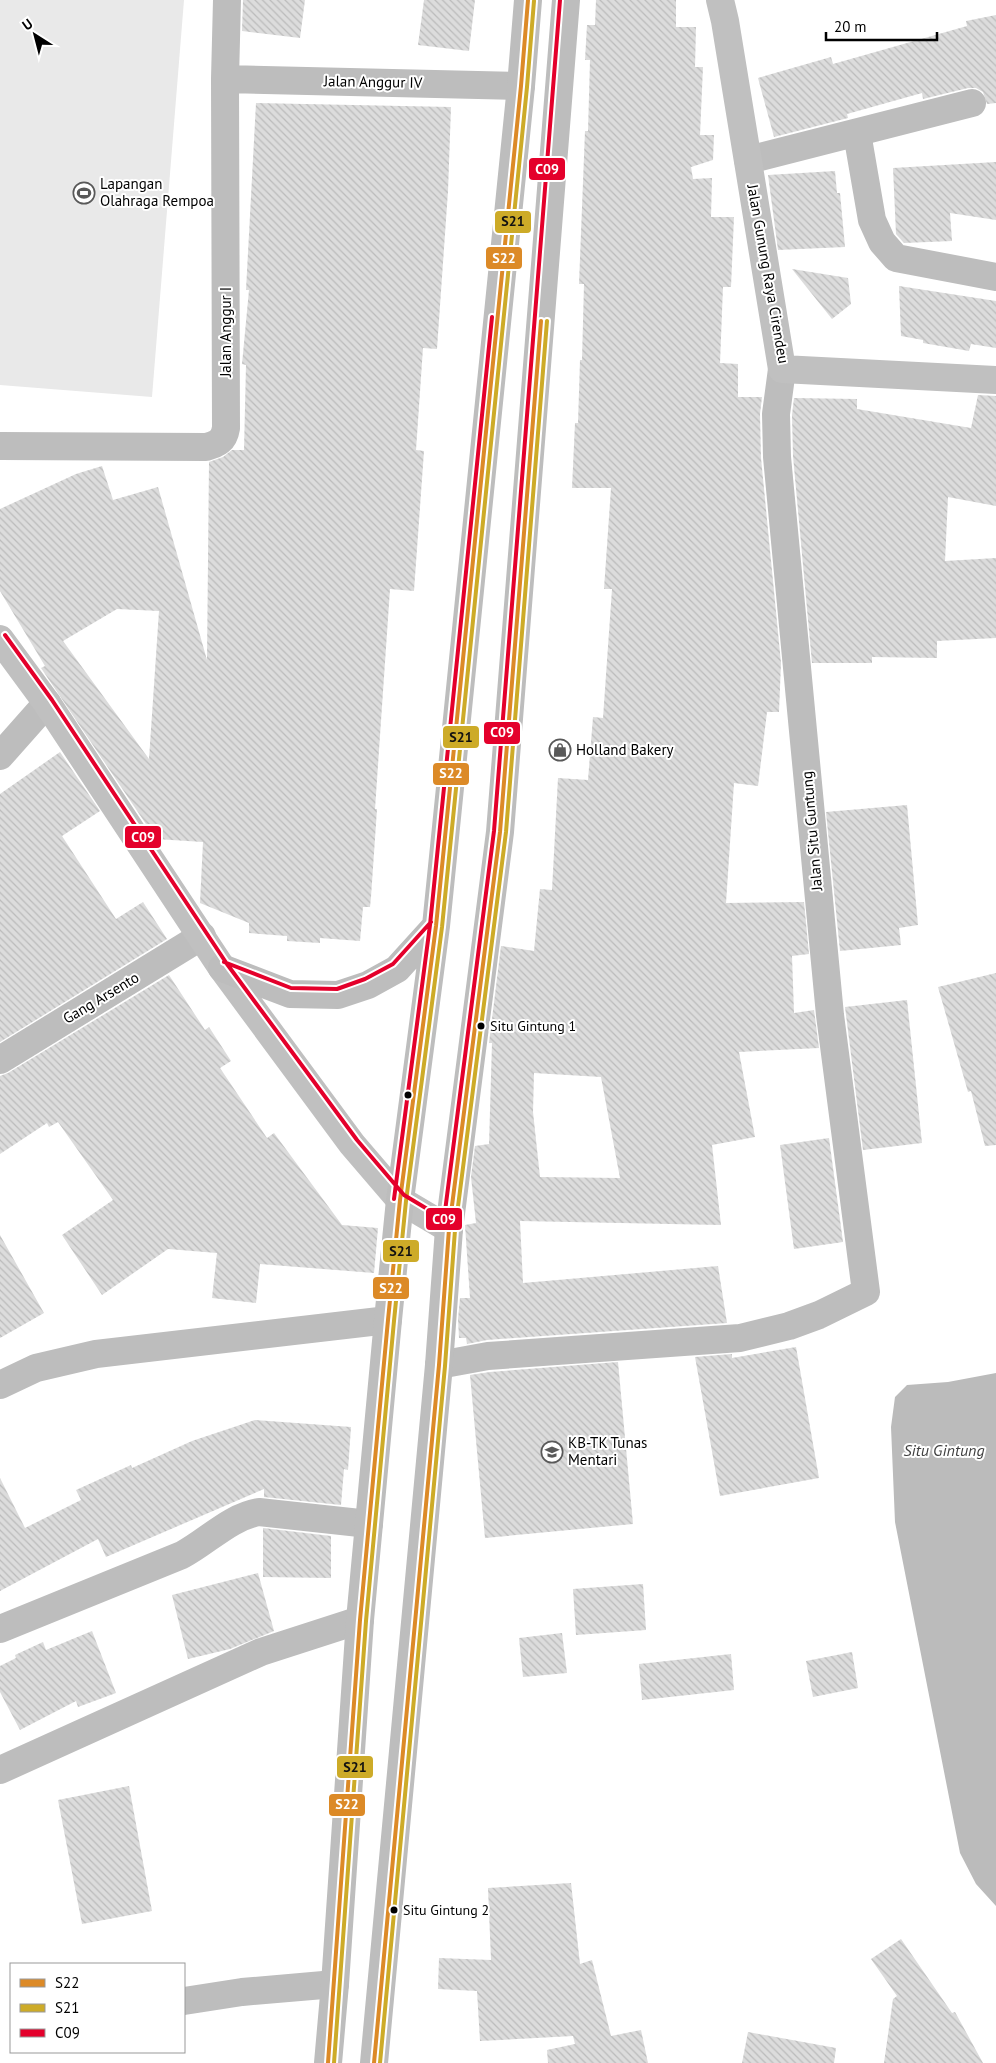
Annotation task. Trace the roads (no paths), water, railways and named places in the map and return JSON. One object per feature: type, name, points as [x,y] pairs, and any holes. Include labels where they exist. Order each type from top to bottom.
[{"type":"main road","name":"Jalan Anggur I","points":[[0,446],[206,447],[217,444],[225,436],[225,79],[227,0]]},
{"type":"main road","points":[[328,2063],[360,1620],[388,1320],[400,1200],[436,926],[521,86],[528,0]]},
{"type":"main road","points":[[374,2063],[439,1365],[448,1229],[500,832],[566,0]]},
{"type":"main road","name":"Jalan Gunung Raya Cirendeu","points":[[720,0],[782,369],[996,380]]},
{"type":"main road","name":"Jalan Anggur IV","points":[[225,79],[521,86]]},
{"type":"main road","points":[[748,160],[972,103]]},
{"type":"main road","points":[[857,132],[872,220],[882,242],[896,258],[996,277]]},
{"type":"main road","name":"Jalan Situ Guntung","points":[[439,1365],[488,1356],[740,1338],[789,1326],[819,1315],[866,1292],[830,1015],[777,457],[776,414],[782,369]]},
{"type":"main road","points":[[0,639],[47,703],[222,968],[352,1144],[400,1200],[448,1229]]},
{"type":"main road","points":[[0,756],[47,703]]},
{"type":"main road","points":[[222,968],[290,994],[338,995],[368,985],[397,969],[436,926]]},
{"type":"main road","name":"Gang Arsento","points":[[0,1060],[202,936]]},
{"type":"main road","points":[[0,1385],[36,1368],[96,1354],[388,1320]]},
{"type":"main road","points":[[0,1629],[182,1555],[201,1545],[236,1519],[247,1514],[259,1512],[369,1524]]},
{"type":"main road","points":[[0,1770],[261,1652],[360,1620]]},
{"type":"main road","points":[[185,2001],[242,1992],[335,1984]]},
{"type":"water","name":"Situ Gintung","points":[[996,1373],[996,1906],[976,1884],[960,1853],[895,1522],[891,1427],[895,1397],[907,1385],[948,1382]]},
{"type":"place","name":"Lapangan Olahraga Rempoa","points":[[84,193]]},
{"type":"place","name":"Holland Bakery","points":[[560,750]]},
{"type":"place","name":"Situ Gintung 1","points":[[481,1026]]},
{"type":"place","name":"KB-TK Tunas Mentari","points":[[552,1452]]},
{"type":"place","name":"Situ Gintung 2","points":[[394,1910]]}]
